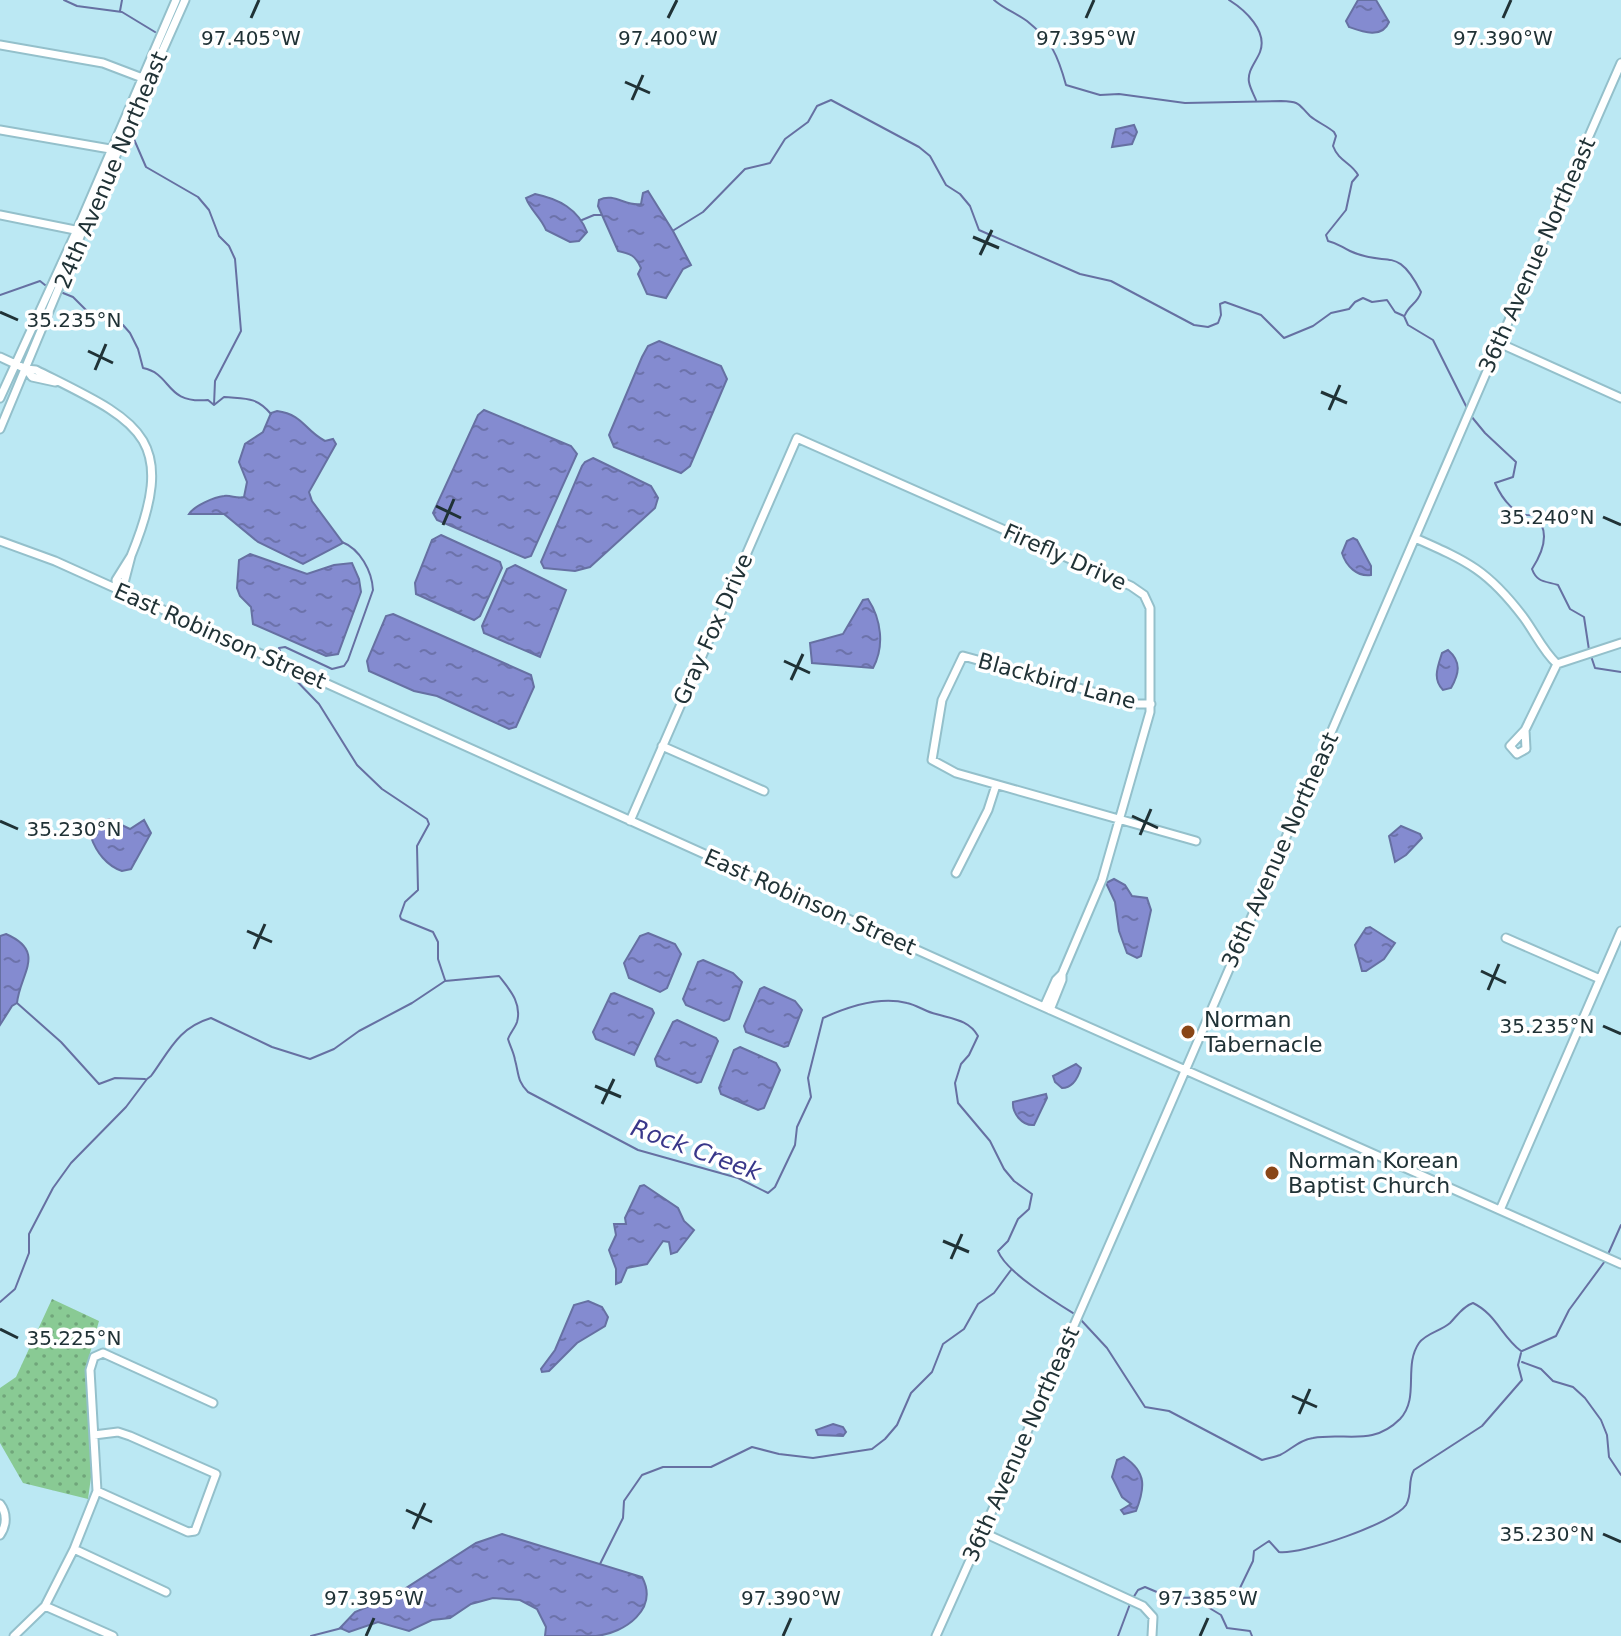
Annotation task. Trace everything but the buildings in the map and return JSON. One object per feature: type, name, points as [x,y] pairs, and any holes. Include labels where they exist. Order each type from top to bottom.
[{"type":"street","name":"24th Avenue Northeast","points":[[0,398],[116,150],[176,0]]},
{"type":"street","name":"24th Avenue Northeast","points":[[146,80],[185,0]]},
{"type":"street","points":[[0,45],[103,63],[146,80]]},
{"type":"street","name":"36th Avenue Northeast","points":[[936,1636],[1186,1071],[1621,63]]},
{"type":"street","points":[[0,130],[116,150]]},
{"type":"street","points":[[0,215],[80,231]]},
{"type":"street","name":"24th Avenue Northeast","points":[[0,429],[80,231]]},
{"type":"street","points":[[1499,343],[1621,398]]},
{"type":"street","points":[[0,357],[26,369],[32,377],[56,382],[88,396],[117,414],[137,431],[146,444],[152,467],[151,495],[145,523],[124,583],[117,589]]},
{"type":"street","name":"Firefly Drive","points":[[797,438],[1138,590],[1148,601],[1151,704],[1099,888],[1062,974],[1056,980],[1047,1009]]},
{"type":"street","name":"Gray Fox Drive","points":[[630,821],[797,438]]},
{"type":"street","points":[[1415,538],[1460,557],[1481,571],[1523,617],[1557,664]]},
{"type":"street","name":"East Robinson Street","points":[[0,541],[55,561],[1047,1009],[1617,1262]]},
{"type":"street","points":[[1525,730],[1557,664],[1621,643]]},
{"type":"street","name":"Blackbird Lane","points":[[996,785],[947,770],[932,760],[942,700],[963,656],[1137,704],[1151,704]]},
{"type":"street","points":[[662,746],[764,791]]},
{"type":"street","points":[[956,873],[991,803],[996,785],[1196,841]]},
{"type":"street","points":[[1500,1210],[1621,931]]},
{"type":"street","points":[[1506,938],[1600,979]]},
{"type":"street","points":[[14,1636],[45,1606],[74,1549],[97,1491],[90,1370],[98,1353],[213,1403]]},
{"type":"street","points":[[94,1435],[118,1432],[216,1474],[195,1531],[188,1532],[97,1491]]},
{"type":"street","points":[[0,1504],[5,1519],[0,1535]]},
{"type":"street","points":[[982,1532],[1143,1606],[1153,1617],[1152,1636]]},
{"type":"street","points":[[74,1549],[166,1592]]},
{"type":"street","points":[[45,1606],[113,1636]]},
{"type":"green space","points":[[52,1299],[99,1321],[85,1371],[92,1470],[88,1499],[23,1483],[0,1443],[0,1388],[16,1377]]},
{"type":"water","points":[[1358,0],[1376,0],[1389,22],[1382,31],[1372,33],[1349,27],[1346,21]]},
{"type":"water","points":[[1134,125],[1137,132],[1132,144],[1112,147],[1116,129]]},
{"type":"water","points":[[648,191],[691,265],[683,269],[666,298],[647,294],[638,274],[639,264],[632,256],[618,251],[598,206],[599,200],[604,198],[641,204],[643,193]]},
{"type":"water","points":[[535,194],[567,206],[587,232],[579,241],[570,242],[546,230],[526,198]]},
{"type":"water","points":[[659,341],[721,366],[727,379],[690,466],[681,473],[614,447],[609,435],[642,357],[648,346]]},
{"type":"water","points":[[484,410],[571,446],[577,454],[531,556],[525,558],[437,520],[433,513],[478,415]]},
{"type":"water","points":[[277,411],[293,416],[325,441],[333,439],[336,444],[309,492],[312,501],[343,543],[303,564],[258,542],[224,514],[189,514],[215,498],[244,497],[247,482],[239,462],[245,444],[263,432],[271,413]]},
{"type":"water","points":[[593,458],[651,486],[658,498],[655,508],[590,567],[575,571],[544,568],[541,562],[582,466]]},
{"type":"water","points":[[441,535],[500,562],[502,568],[480,616],[474,620],[416,594],[415,583],[432,540]]},
{"type":"water","points":[[1353,538],[1371,566],[1371,575],[1357,572],[1344,558],[1342,553],[1347,541]]},
{"type":"water","points":[[250,554],[307,574],[352,563],[361,592],[338,654],[326,656],[253,624],[251,607],[237,588],[239,560]]},
{"type":"water","points":[[515,565],[566,590],[540,657],[484,633],[482,626],[507,569]]},
{"type":"water","points":[[868,599],[880,633],[879,651],[873,668],[812,663],[810,643],[843,634],[863,600]]},
{"type":"water","points":[[393,614],[531,675],[534,687],[516,727],[509,729],[437,696],[414,691],[369,671],[367,661],[386,616]]},
{"type":"water","points":[[1448,650],[1456,659],[1457,673],[1451,688],[1443,690],[1437,672],[1442,653]]},
{"type":"water","points":[[109,819],[130,829],[144,820],[151,833],[131,869],[122,871],[112,866],[93,843],[91,837],[100,823]]},
{"type":"water","points":[[1401,826],[1420,834],[1422,838],[1395,862],[1389,836]]},
{"type":"water","points":[[1114,879],[1125,885],[1132,896],[1147,898],[1151,910],[1141,956],[1137,958],[1127,953],[1119,931],[1115,902],[1106,883]]},
{"type":"water","points":[[1370,927],[1395,943],[1384,959],[1362,971],[1355,945],[1366,928]]},
{"type":"water","points":[[648,933],[675,944],[681,954],[667,988],[660,992],[629,978],[624,963],[640,936]]},
{"type":"water","points":[[6,934],[25,948],[28,964],[17,1003],[0,1025],[0,936]]},
{"type":"water","points":[[703,960],[733,973],[742,982],[729,1019],[724,1021],[686,1005],[683,999],[698,962]]},
{"type":"water","points":[[764,987],[795,1001],[802,1010],[788,1046],[746,1032],[744,1026],[760,989]]},
{"type":"water","points":[[614,993],[652,1009],[654,1013],[634,1055],[596,1039],[593,1032]]},
{"type":"water","points":[[677,1020],[718,1041],[701,1082],[657,1066],[655,1059],[673,1022]]},
{"type":"water","points":[[740,1047],[776,1063],[780,1070],[764,1108],[758,1110],[721,1094],[719,1088],[734,1050]]},
{"type":"water","points":[[1076,1064],[1081,1068],[1076,1079],[1062,1088],[1053,1076]]},
{"type":"water","points":[[1046,1094],[1034,1125],[1019,1118],[1013,1102]]},
{"type":"water","points":[[644,1185],[678,1208],[684,1221],[694,1230],[677,1252],[671,1254],[669,1242],[663,1241],[647,1264],[627,1268],[621,1282],[616,1284],[616,1269],[609,1250],[616,1235],[614,1224],[626,1224],[625,1218],[640,1186]]},
{"type":"water","points":[[588,1301],[602,1307],[608,1317],[605,1326],[577,1343],[549,1371],[542,1372],[574,1305]]},
{"type":"water","points":[[833,1424],[843,1427],[846,1432],[843,1436],[818,1435],[816,1430]]},
{"type":"water","points":[[1124,1457],[1137,1469],[1142,1488],[1136,1511],[1124,1514],[1121,1510],[1131,1504],[1122,1497],[1112,1477],[1117,1460]]},
{"type":"water","points":[[502,1534],[642,1577],[646,1589],[643,1609],[618,1630],[596,1636],[545,1636],[546,1627],[537,1609],[520,1600],[493,1598],[471,1604],[450,1618],[432,1620],[409,1631],[378,1622],[349,1632],[340,1628],[355,1612],[395,1595],[476,1543]]},
{"type":"waterway","points":[[64,0],[77,6],[122,12],[155,32]]},
{"type":"waterway","points":[[120,11],[122,0]]},
{"type":"waterway","points":[[994,0],[1043,35],[1057,57],[1066,85],[1100,95],[1119,94],[1185,103],[1281,101],[1298,104],[1334,132],[1333,146],[1358,175],[1352,182],[1346,210],[1326,235],[1328,241],[1363,256],[1398,262],[1405,267],[1421,292],[1405,315]]},
{"type":"waterway","points":[[1229,0],[1248,15],[1261,36],[1260,52],[1249,78],[1256,100]]},
{"type":"waterway","points":[[674,230],[703,212],[745,169],[770,163],[785,139],[808,122],[817,106],[831,100],[919,147],[930,156],[946,185],[960,194],[970,206],[979,230],[1080,274],[1111,281],[1194,325],[1208,327],[1218,323],[1220,304],[1225,302],[1261,315],[1284,338],[1313,326],[1331,313],[1349,309],[1363,298],[1372,302],[1387,300],[1395,312],[1404,316],[1408,325],[1433,340],[1468,410]]},
{"type":"waterway","points":[[133,137],[146,167],[198,197],[209,210],[219,236],[229,246],[235,259],[241,331],[215,381],[214,405]]},
{"type":"waterway","points":[[582,220],[601,215]]},
{"type":"waterway","points":[[0,295],[40,281],[45,285]]},
{"type":"waterway","points":[[63,293],[73,297],[93,317],[123,325],[138,349],[143,368],[160,376],[184,398],[208,400],[214,405],[224,397],[250,400],[271,414]]},
{"type":"waterway","points":[[1471,416],[1516,462],[1513,477],[1495,483],[1510,506],[1521,514],[1534,515],[1539,521],[1544,541],[1532,569],[1539,579],[1558,585],[1570,609],[1584,617],[1589,650]]},
{"type":"waterway","points":[[283,660],[279,648],[285,647],[332,669],[344,666],[348,660],[373,590],[364,562],[342,542]]},
{"type":"waterway","points":[[1591,656],[1595,668],[1621,672]]},
{"type":"waterway","points":[[286,670],[319,704],[357,765],[382,789],[427,819],[429,824],[417,846],[418,890],[405,902],[400,916],[433,932],[438,942],[438,959],[445,980]]},
{"type":"waterway","name":"Rock Creek","points":[[0,1302],[15,1289],[29,1253],[29,1234],[53,1188],[71,1163],[126,1107],[176,1041],[190,1028],[211,1018],[272,1047],[310,1059],[334,1049],[445,981],[499,976],[511,992],[518,1009],[517,1022],[508,1039],[520,1081],[528,1092],[638,1150],[738,1178],[768,1193],[775,1187],[795,1145],[797,1127],[811,1097],[808,1078],[823,1018],[864,1004],[897,1001],[965,1023],[978,1036],[961,1064],[955,1083],[958,1103],[990,1141],[1004,1169],[1032,1194],[1029,1209],[1018,1219],[1008,1241],[998,1251],[1021,1277],[1076,1315]]},
{"type":"waterway","name":"Rock Creek","points":[[17,1003],[61,1042],[99,1084],[115,1078],[145,1079]]},
{"type":"waterway","name":"Rock Creek","points":[[1522,1351],[1556,1336],[1569,1310],[1605,1261],[1621,1225]]},
{"type":"waterway","points":[[600,1564],[623,1518],[624,1501],[642,1475],[663,1467],[711,1467],[752,1447],[813,1458],[872,1449],[897,1425],[911,1393],[932,1372],[943,1344],[964,1329],[978,1304],[994,1293],[1011,1270]]},
{"type":"waterway","name":"Rock Creek","points":[[1081,1320],[1107,1348],[1145,1407],[1169,1411],[1262,1460],[1280,1455],[1308,1439],[1369,1436],[1390,1428],[1406,1411],[1411,1392],[1412,1362],[1419,1343],[1450,1323],[1469,1304],[1473,1303],[1488,1313],[1521,1351]]},
{"type":"waterway","points":[[1133,1598],[1138,1590],[1145,1587],[1171,1598],[1220,1597],[1239,1590],[1253,1561],[1254,1551],[1269,1541],[1279,1552],[1290,1552],[1366,1529],[1398,1512],[1408,1501],[1414,1470],[1482,1426],[1522,1380],[1518,1365],[1521,1353]]},
{"type":"waterway","points":[[1522,1362],[1541,1369],[1553,1381],[1573,1387],[1585,1398],[1601,1420],[1607,1435],[1609,1457],[1621,1475]]},
{"type":"waterway","points":[[1204,1600],[1206,1606],[1221,1615],[1227,1628],[1250,1631],[1252,1636]]},
{"type":"waterway","points":[[1118,1636],[1130,1604]]},
{"type":"waterway","points":[[311,1636],[342,1628]]},
{"type":"place","name":"Norman Tabernacle","points":[[1188,1032]]},
{"type":"place","name":"Norman Korean Baptist Church","points":[[1272,1173]]}]
